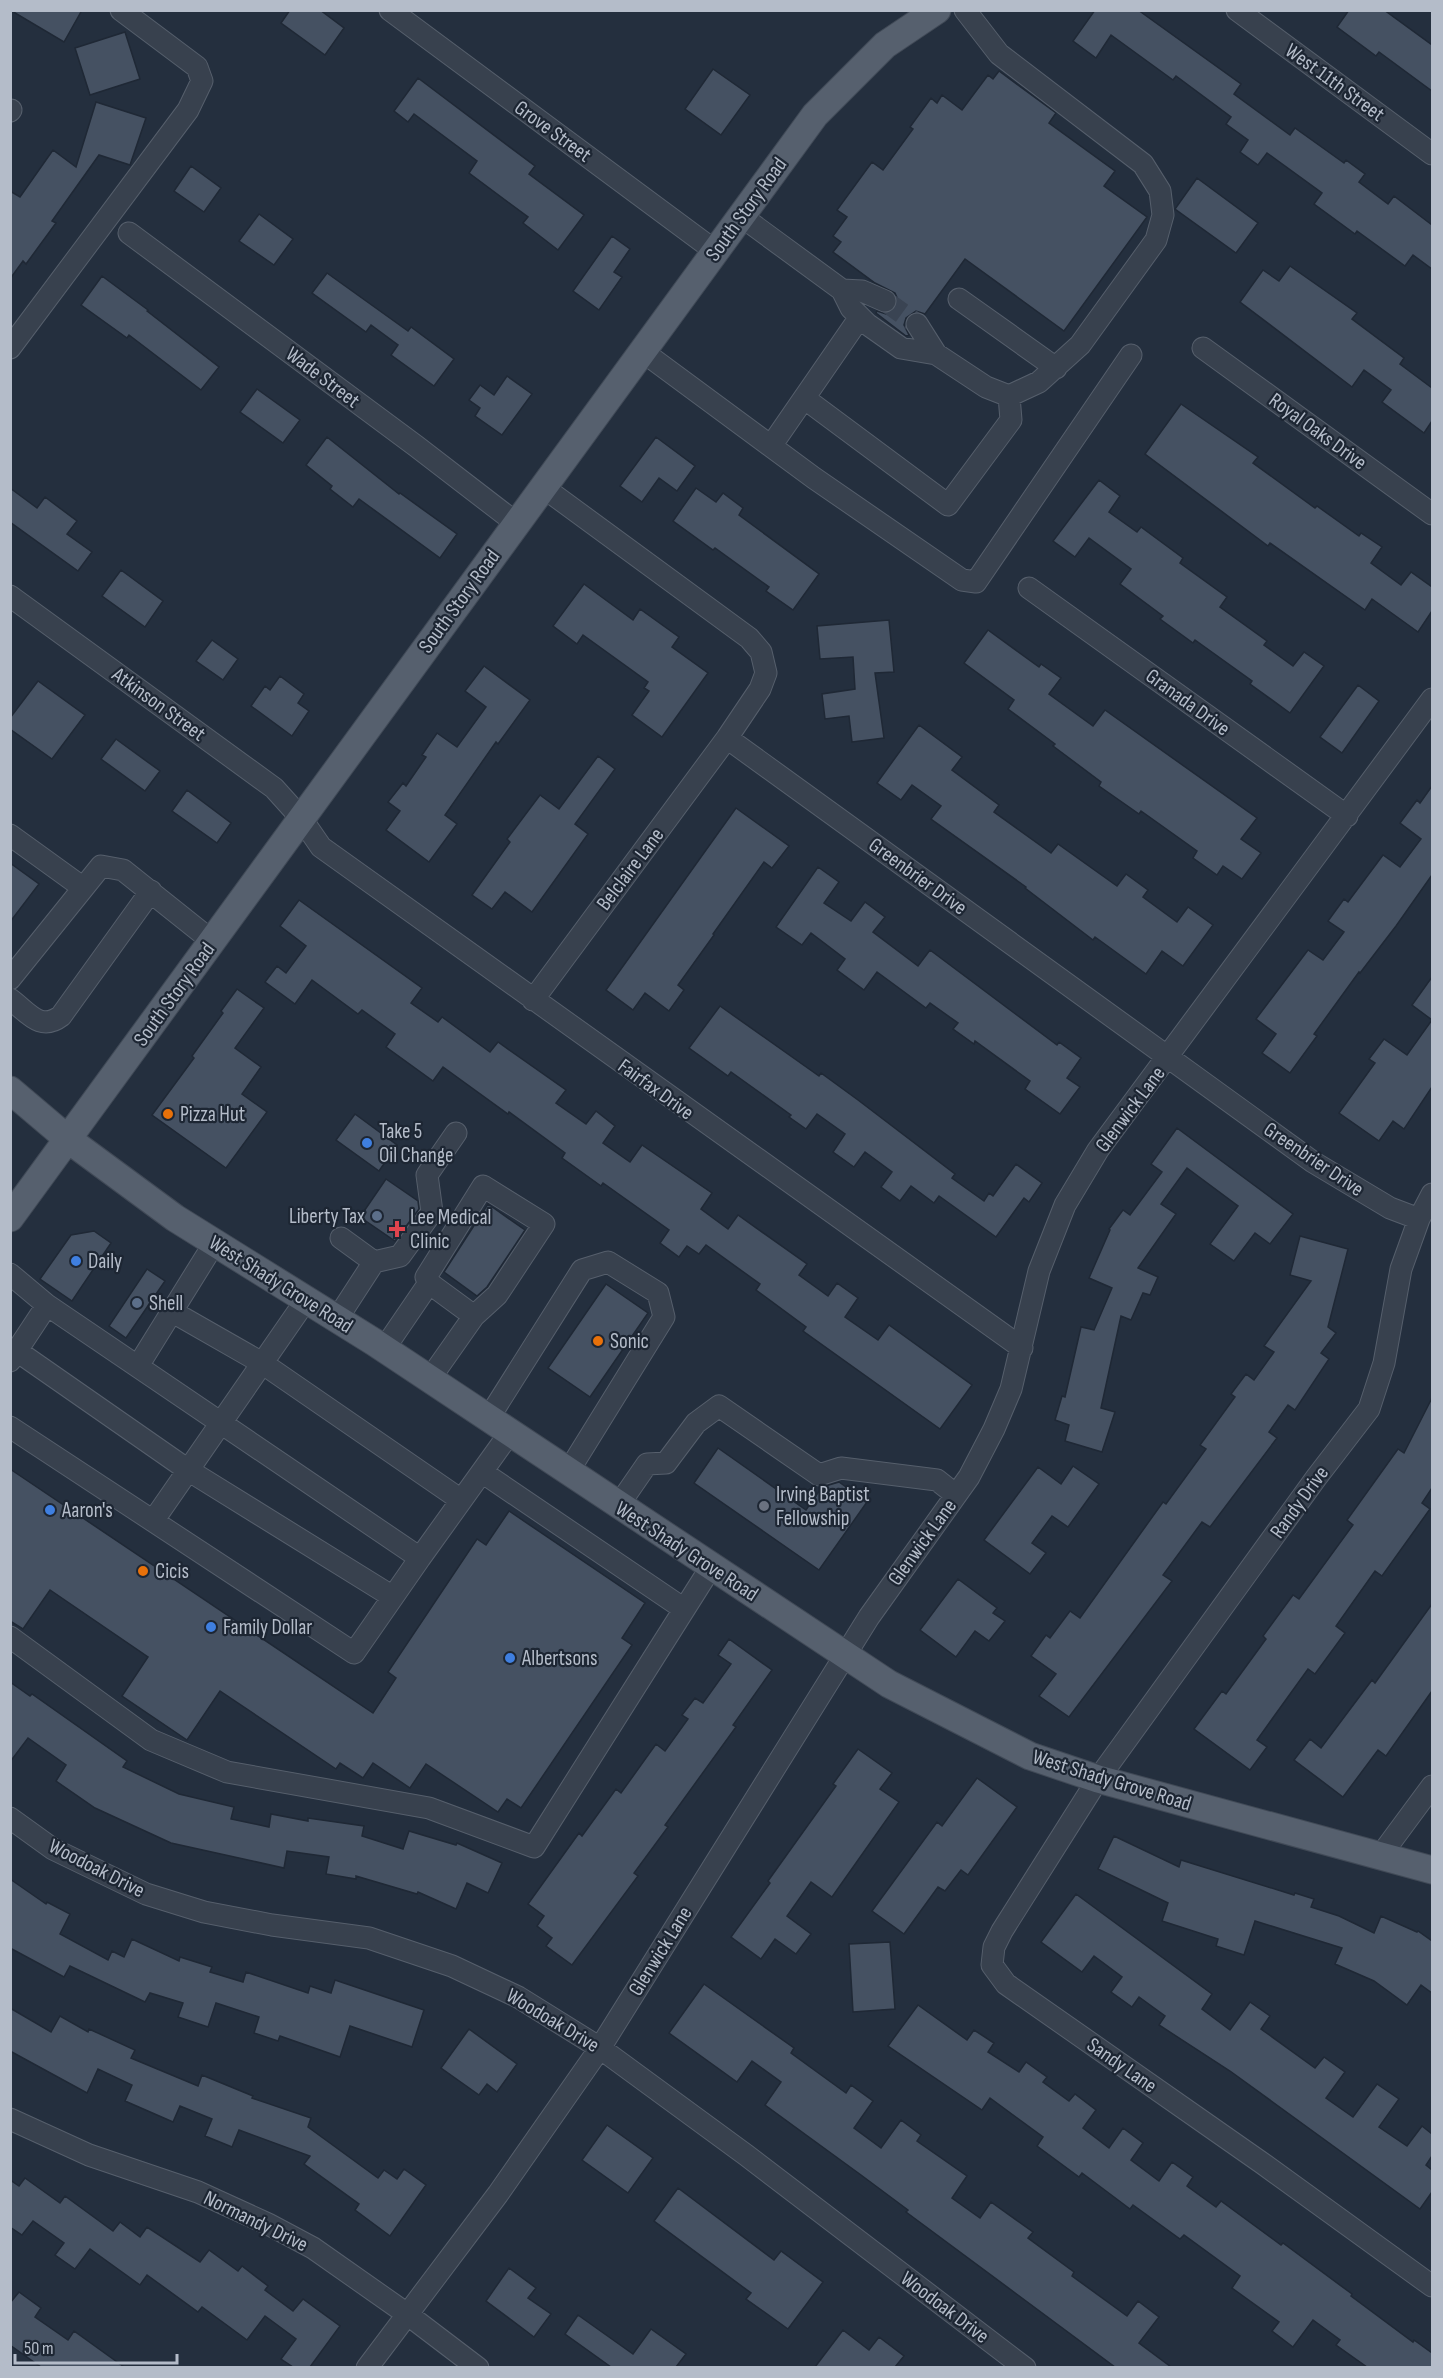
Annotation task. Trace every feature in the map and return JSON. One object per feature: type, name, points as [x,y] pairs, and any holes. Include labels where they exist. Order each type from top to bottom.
[{"type":"main road","name":"South Story Road","points":[[13,1209],[69,1140],[301,818],[815,116],[885,45],[937,10]]},
{"type":"main road","name":"West Shady Grove Road","points":[[10,1090],[69,1140],[175,1218],[384,1349],[498,1427],[889,1684],[1030,1756],[1098,1779],[1432,1870]]},
{"type":"street","points":[[10,348],[188,110],[202,81],[197,67],[121,10]]},
{"type":"street","name":"Grove Street","points":[[390,10],[715,250]]},
{"type":"street","points":[[741,216],[842,290],[851,308],[860,317],[901,348],[936,354],[986,387],[1009,396],[1039,382],[1056,368],[1080,345],[1156,240],[1163,215],[1160,191],[1143,164],[999,54],[965,10]]},
{"type":"street","name":"West 11th Street","points":[[1237,10],[1432,154]]},
{"type":"street","name":"Wade Street","points":[[129,232],[407,438],[516,523]]},
{"type":"street","points":[[842,290],[862,291],[885,301]]},
{"type":"street","points":[[959,299],[1056,368]]},
{"type":"street","points":[[771,446],[860,317]]},
{"type":"street","points":[[917,324],[936,354]]},
{"type":"street","name":"Royal Oaks Drive","points":[[1203,348],[1432,514]]},
{"type":"street","points":[[642,351],[771,446],[963,580],[976,582],[1131,355]]},
{"type":"street","points":[[804,398],[948,506],[1011,420],[1009,396]]},
{"type":"street","points":[[543,487],[749,638],[761,652],[766,673],[760,689],[727,738]]},
{"type":"street","name":"Granada Drive","points":[[1029,588],[1347,816]]},
{"type":"street","name":"Atkinson Street","points":[[10,596],[274,788],[301,818]]},
{"type":"street","name":"Glenwick Lane","points":[[367,2367],[498,2194],[600,2048],[869,1617],[969,1477],[994,1429],[1011,1389],[1039,1271],[1065,1205],[1098,1150],[1432,699]]},
{"type":"street","name":"Belclaire Lane","points":[[533,1000],[727,738]]},
{"type":"street","name":"Greenbrier Drive","points":[[727,738],[1343,1181],[1390,1208],[1419,1219]]},
{"type":"street","name":"Fairfax Drive","points":[[301,818],[321,847],[1022,1348]]},
{"type":"street","points":[[10,835],[82,887]]},
{"type":"street","points":[[10,979],[101,866],[123,870],[212,941]]},
{"type":"street","points":[[10,999],[40,1022],[52,1023],[61,1016],[151,891]]},
{"type":"street","points":[[337,1319],[374,1262],[400,1256],[432,1212],[428,1175],[456,1133]]},
{"type":"street","points":[[429,1380],[474,1316],[497,1295],[544,1224],[483,1186],[426,1277],[429,1283],[474,1316]]},
{"type":"street","name":"Randy Drive","points":[[1098,1779],[1316,1478],[1369,1409],[1384,1363],[1401,1269],[1419,1219],[1432,1194]]},
{"type":"street","points":[[341,1238],[374,1262]]},
{"type":"street","points":[[138,1366],[215,1242]]},
{"type":"street","points":[[10,1427],[354,1653],[482,1472],[498,1427],[582,1270],[608,1262],[658,1293],[664,1317],[568,1472]]},
{"type":"street","points":[[10,1274],[47,1305],[420,1558]]},
{"type":"street","points":[[384,1349],[429,1283]]},
{"type":"street","points":[[153,1521],[306,1300]]},
{"type":"street","points":[[47,1305],[14,1356],[188,1470],[393,1597]]},
{"type":"street","points":[[171,1311],[262,1363],[461,1500]]},
{"type":"street","points":[[618,1506],[647,1464],[666,1463],[696,1423],[719,1406],[819,1475],[842,1468],[937,1480],[956,1495]]},
{"type":"street","points":[[482,1472],[684,1609]]},
{"type":"street","points":[[10,1637],[151,1740],[227,1772],[429,1808],[534,1847],[711,1567]]},
{"type":"street","name":"Sandy Lane","points":[[1098,1779],[1002,1931],[994,1947],[992,1965],[1006,1984],[1262,2163],[1432,2286]]},
{"type":"street","points":[[1382,1855],[1432,1786]]},
{"type":"street","name":"Woodoak Drive","points":[[10,1818],[53,1849],[146,1894],[204,1912],[249,1921],[369,1938],[452,1966],[518,1997],[600,2048],[746,2155],[1025,2367]]},
{"type":"street","name":"Normandy Drive","points":[[10,2119],[89,2155],[198,2192],[268,2224],[313,2248],[478,2367]]},
{"type":"building","points":[[10,10],[82,10],[64,42]]},
{"type":"building","points":[[290,10],[320,10],[344,28],[325,55],[281,23]]},
{"type":"building","points":[[1095,10],[1138,10],[1241,84],[1234,94],[1290,135],[1295,128],[1344,163],[1346,160],[1365,174],[1359,182],[1388,204],[1394,196],[1432,225],[1432,269],[1413,255],[1405,266],[1357,231],[1355,234],[1314,204],[1322,193],[1267,153],[1258,165],[1240,152],[1248,140],[1226,124],[1231,117],[1176,76],[1173,80],[1111,35],[1096,58],[1073,41]]},
{"type":"building","points":[[1349,10],[1384,10],[1432,45],[1432,91],[1379,52],[1376,56],[1337,27]]},
{"type":"building","points":[[125,32],[140,79],[90,95],[75,48]]},
{"type":"building","points":[[713,69],[750,95],[721,135],[685,109]]},
{"type":"building","points":[[999,71],[1056,113],[1049,123],[1115,171],[1104,186],[1147,217],[1064,331],[965,259],[925,314],[916,311],[906,318],[904,325],[909,335],[906,336],[876,313],[877,311],[886,314],[893,311],[898,300],[895,293],[875,283],[833,252],[841,242],[833,236],[847,217],[837,210],[872,162],[883,170],[913,129],[910,127],[931,98],[937,103],[942,95],[962,110],[988,75],[993,79]]},
{"type":"building","points":[[418,78],[535,166],[529,174],[584,215],[558,250],[523,223],[528,217],[469,173],[477,161],[414,114],[408,122],[394,111]]},
{"type":"building","points":[[96,102],[146,118],[130,165],[99,155],[52,221],[56,223],[26,264],[23,261],[10,279],[10,191],[20,197],[53,150],[76,167]]},
{"type":"building","points":[[191,166],[221,188],[204,212],[174,191]]},
{"type":"building","points":[[1197,178],[1258,223],[1236,253],[1175,209]]},
{"type":"building","points":[[259,214],[293,239],[274,265],[239,241]]},
{"type":"building","points":[[612,236],[630,249],[614,272],[622,277],[599,310],[573,291]]},
{"type":"building","points":[[1290,266],[1357,313],[1352,319],[1404,358],[1400,364],[1432,388],[1432,421],[1424,433],[1382,402],[1391,390],[1364,370],[1352,387],[1240,302],[1263,270],[1279,281]]},
{"type":"building","points":[[327,273],[408,331],[411,327],[454,359],[434,386],[391,355],[398,345],[371,325],[366,332],[312,293]]},
{"type":"building","points":[[102,276],[219,367],[201,390],[129,335],[127,338],[81,305]]},
{"type":"building","points":[[507,376],[532,394],[502,435],[475,416],[480,408],[469,400],[480,385],[494,395]]},
{"type":"building","points":[[257,389],[300,420],[283,443],[240,412]]},
{"type":"building","points":[[1181,404],[1258,457],[1253,463],[1315,508],[1317,506],[1359,536],[1361,533],[1382,547],[1371,563],[1401,585],[1411,572],[1432,587],[1432,611],[1418,632],[1372,599],[1365,610],[1270,543],[1268,546],[1145,454]]},
{"type":"building","points":[[327,437],[399,494],[457,534],[440,558],[359,499],[353,507],[330,489],[332,486],[306,465]]},
{"type":"building","points":[[656,437],[695,466],[677,491],[659,478],[642,502],[620,486]]},
{"type":"building","points":[[1099,480],[1120,496],[1109,512],[1137,532],[1141,527],[1183,558],[1180,563],[1227,597],[1220,607],[1267,641],[1264,645],[1293,666],[1304,652],[1324,666],[1290,713],[1250,684],[1252,681],[1195,640],[1193,643],[1160,619],[1163,616],[1120,584],[1131,569],[1089,538],[1075,557],[1053,541]]},
{"type":"building","points":[[10,488],[37,508],[45,497],[77,521],[67,534],[92,552],[78,571],[10,522]]},
{"type":"building","points":[[696,488],[716,502],[723,493],[743,508],[739,515],[819,574],[793,610],[766,591],[769,587],[673,521]]},
{"type":"building","points":[[121,570],[163,601],[145,627],[102,596]]},
{"type":"building","points":[[584,584],[633,620],[640,609],[679,637],[672,647],[708,673],[662,737],[632,715],[649,691],[644,688],[648,682],[583,635],[577,644],[553,626]]},
{"type":"building","points":[[889,620],[894,672],[875,673],[884,738],[852,742],[849,716],[825,719],[822,694],[855,689],[853,657],[820,659],[817,626]]},
{"type":"building","points":[[988,630],[1039,667],[1041,664],[1061,678],[1049,694],[1093,726],[1105,710],[1257,818],[1241,839],[1261,853],[1242,879],[1223,866],[1217,875],[1193,858],[1197,851],[1141,811],[1139,814],[1099,786],[1101,782],[1008,709],[1014,700],[964,663]]},
{"type":"building","points":[[212,640],[238,659],[223,680],[196,661]]},
{"type":"building","points":[[484,666],[530,700],[498,744],[496,742],[445,815],[457,824],[429,862],[386,830],[400,811],[388,802],[403,783],[406,786],[426,757],[422,755],[437,733],[457,747],[486,707],[465,691]]},
{"type":"building","points":[[280,676],[304,694],[298,703],[309,711],[292,736],[251,706],[265,686],[270,690]]},
{"type":"building","points":[[38,681],[85,715],[52,759],[10,729],[10,718]]},
{"type":"building","points":[[1358,685],[1379,701],[1342,753],[1320,737]]},
{"type":"building","points":[[919,725],[962,757],[952,770],[999,805],[994,812],[1051,853],[1058,844],[1117,886],[1126,874],[1148,890],[1143,897],[1177,922],[1188,907],[1213,925],[1183,966],[1162,951],[1146,974],[1095,937],[1093,940],[1026,887],[931,819],[941,806],[912,785],[901,800],[877,783]]},
{"type":"building","points":[[116,739],[160,771],[145,791],[101,759]]},
{"type":"building","points":[[598,756],[615,769],[575,824],[588,834],[532,912],[505,892],[492,909],[472,895],[510,842],[507,839],[540,795],[559,809]]},
{"type":"building","points":[[1432,786],[1432,875],[1314,1034],[1317,1036],[1290,1073],[1262,1053],[1276,1034],[1256,1019],[1308,950],[1323,960],[1344,932],[1328,921],[1344,899],[1348,902],[1383,855],[1400,867],[1421,839],[1400,823],[1417,800],[1420,803]]},
{"type":"building","points":[[187,790],[231,823],[217,843],[172,811]]},
{"type":"building","points":[[736,808],[789,846],[772,868],[764,862],[678,985],[684,990],[669,1011],[645,993],[633,1010],[606,990]]},
{"type":"building","points":[[10,863],[39,884],[10,922]]},
{"type":"building","points":[[818,867],[839,882],[824,903],[851,921],[865,902],[885,917],[873,932],[918,966],[930,950],[1057,1045],[1059,1042],[1081,1058],[1067,1078],[1080,1087],[1060,1114],[1025,1089],[1030,1081],[975,1041],[974,1044],[953,1029],[958,1023],[930,1003],[926,1008],[877,972],[864,990],[837,970],[845,959],[811,933],[802,945],[776,927]]},
{"type":"building","points":[[299,900],[422,988],[411,1003],[438,1022],[442,1017],[490,1052],[498,1042],[566,1090],[556,1103],[586,1124],[596,1111],[615,1126],[603,1143],[630,1162],[642,1145],[712,1193],[701,1209],[728,1229],[738,1215],[807,1264],[799,1275],[828,1296],[837,1283],[858,1298],[845,1317],[878,1340],[889,1325],[972,1385],[940,1429],[803,1331],[806,1327],[756,1290],[760,1284],[706,1245],[699,1254],[687,1246],[679,1257],[660,1243],[669,1230],[603,1183],[601,1186],[562,1158],[565,1153],[509,1112],[508,1114],[443,1067],[433,1081],[386,1047],[395,1034],[362,1010],[358,1014],[312,980],[295,1004],[265,982],[277,966],[286,973],[306,946],[280,926]]},
{"type":"building","points":[[1432,977],[1432,1020],[1412,1005]]},
{"type":"building","points":[[237,989],[264,1008],[235,1048],[261,1067],[242,1094],[267,1112],[226,1168],[152,1115],[194,1058],[192,1056]]},
{"type":"building","points":[[720,1006],[819,1076],[821,1073],[858,1100],[955,1174],[952,1178],[984,1201],[989,1193],[993,1196],[1016,1164],[1042,1183],[1029,1202],[1024,1198],[996,1237],[939,1196],[934,1203],[911,1186],[900,1201],[881,1187],[892,1172],[865,1152],[854,1167],[833,1152],[845,1134],[817,1114],[806,1129],[789,1117],[791,1115],[731,1072],[728,1076],[689,1048]]},
{"type":"building","points":[[1432,1020],[1432,1087],[1404,1129],[1393,1121],[1379,1141],[1339,1113],[1375,1063],[1369,1059],[1384,1039],[1407,1055]]},
{"type":"building","name":"Take 5 Oil Change","points":[[355,1114],[397,1145],[379,1171],[336,1140]]},
{"type":"building","points":[[1177,1128],[1293,1214],[1270,1244],[1255,1233],[1234,1261],[1210,1244],[1238,1206],[1187,1168],[1161,1204],[1176,1214],[1138,1268],[1158,1277],[1150,1295],[1143,1293],[1131,1320],[1121,1316],[1101,1408],[1115,1412],[1102,1452],[1065,1441],[1069,1425],[1055,1420],[1062,1396],[1065,1397],[1081,1327],[1094,1330],[1112,1288],[1089,1278],[1109,1229],[1123,1210],[1130,1215],[1162,1172],[1151,1164]]},
{"type":"building","points":[[386,1179],[418,1201],[419,1209],[395,1241],[360,1217]]},
{"type":"building","points":[[488,1204],[525,1230],[487,1287],[477,1296],[444,1272]]},
{"type":"building","name":"Daily","points":[[94,1231],[111,1243],[72,1301],[40,1279],[71,1235]]},
{"type":"building","points":[[1300,1236],[1348,1249],[1328,1327],[1336,1333],[1321,1353],[1329,1359],[1295,1410],[1288,1405],[1269,1432],[1277,1438],[1210,1527],[1202,1522],[1163,1575],[1172,1581],[1069,1717],[1039,1696],[1056,1674],[1031,1656],[1046,1635],[1050,1638],[1070,1611],[1080,1618],[1163,1502],[1166,1504],[1206,1449],[1200,1445],[1235,1397],[1231,1394],[1246,1374],[1254,1380],[1274,1352],[1264,1346],[1311,1281],[1290,1275]]},
{"type":"building","name":"Shell","points":[[147,1269],[165,1281],[126,1338],[109,1326]]},
{"type":"building","name":"Sonic","points":[[606,1284],[648,1313],[590,1397],[548,1368]]},
{"type":"building","points":[[1432,1398],[1432,1488],[1422,1503],[1430,1509],[1382,1576],[1375,1571],[1336,1626],[1345,1633],[1315,1674],[1308,1669],[1257,1740],[1267,1747],[1250,1770],[1194,1729],[1222,1691],[1226,1694],[1266,1639],[1263,1636],[1293,1595],[1299,1599],[1353,1525],[1347,1520],[1398,1449],[1404,1453]]},
{"type":"building","name":"Irving Baptist Fellowship","points":[[718,1448],[806,1510],[822,1487],[839,1482],[867,1502],[819,1570],[694,1483]]},
{"type":"building","points":[[1073,1466],[1099,1484],[1068,1527],[1052,1516],[1032,1543],[1046,1553],[1030,1574],[984,1540],[1038,1467],[1061,1484]]},
{"type":"building","points":[[10,1469],[373,1713],[396,1678],[388,1672],[477,1539],[486,1545],[509,1511],[645,1603],[622,1638],[632,1645],[521,1808],[507,1799],[498,1812],[426,1764],[410,1788],[373,1763],[363,1778],[340,1763],[336,1769],[220,1691],[187,1740],[122,1696],[148,1657],[50,1590],[23,1629],[10,1621]]},
{"type":"building","points":[[958,1579],[997,1608],[993,1613],[1005,1621],[989,1641],[975,1631],[956,1657],[920,1630]]},
{"type":"building","points":[[1432,1604],[1432,1691],[1386,1756],[1378,1750],[1343,1797],[1294,1760],[1310,1739],[1321,1748],[1372,1680],[1375,1683]]},
{"type":"building","points":[[729,1639],[772,1670],[733,1725],[736,1727],[665,1825],[668,1827],[634,1873],[638,1876],[572,1965],[546,1946],[552,1938],[537,1926],[544,1916],[528,1904],[579,1833],[582,1836],[616,1789],[621,1793],[656,1744],[665,1751],[688,1719],[682,1715],[695,1698],[703,1703],[731,1664],[718,1655]]},
{"type":"building","points":[[10,1682],[30,1696],[32,1694],[127,1761],[123,1767],[179,1794],[234,1807],[231,1819],[269,1827],[271,1814],[308,1821],[308,1818],[364,1826],[362,1836],[403,1849],[409,1831],[456,1845],[457,1843],[502,1863],[488,1893],[467,1883],[456,1909],[418,1892],[417,1894],[356,1876],[356,1879],[326,1874],[329,1857],[287,1851],[284,1868],[171,1843],[95,1808],[56,1781],[66,1765],[28,1738],[10,1762]]},
{"type":"building","points":[[858,1749],[892,1773],[880,1789],[899,1802],[832,1897],[811,1882],[787,1916],[811,1934],[796,1954],[775,1939],[761,1959],[731,1937],[836,1786],[833,1784]]},
{"type":"building","points":[[977,1778],[1017,1807],[968,1875],[961,1870],[945,1891],[938,1887],[904,1934],[872,1911],[937,1822],[942,1826]]},
{"type":"building","points":[[1114,1836],[1179,1867],[1181,1860],[1314,1899],[1311,1907],[1339,1916],[1374,1933],[1381,1916],[1418,1931],[1432,1941],[1432,1993],[1421,1985],[1407,2005],[1374,1981],[1335,1964],[1342,1948],[1255,1921],[1244,1955],[1216,1946],[1218,1939],[1162,1921],[1168,1903],[1098,1869]]},
{"type":"building","points":[[10,1879],[46,1904],[47,1902],[70,1914],[60,1934],[108,1960],[112,1951],[124,1957],[132,1939],[179,1961],[180,1957],[212,1967],[210,1972],[243,1982],[246,1972],[308,1993],[310,1986],[331,1993],[335,1980],[424,2010],[412,2047],[350,2026],[340,2057],[280,2036],[278,2041],[254,2033],[259,2017],[216,2003],[208,2027],[178,2017],[183,2003],[150,1993],[145,2002],[70,1966],[64,1977],[10,1948]]},
{"type":"building","points":[[1076,1894],[1212,1994],[1202,2009],[1230,2030],[1250,2002],[1270,2016],[1261,2029],[1315,2068],[1324,2057],[1345,2072],[1326,2098],[1353,2117],[1377,2084],[1399,2099],[1379,2127],[1407,2146],[1422,2126],[1432,2134],[1432,2156],[1426,2165],[1432,2170],[1432,2192],[1420,2209],[1230,2071],[1159,2025],[1165,2016],[1139,1997],[1132,2007],[1111,1992],[1122,1977],[1094,1956],[1082,1972],[1041,1942]]},
{"type":"building","points":[[890,1942],[895,2009],[853,2012],[849,1944]]},
{"type":"building","points":[[704,1984],[794,2048],[791,2053],[846,2093],[851,2085],[873,2101],[854,2128],[881,2148],[901,2120],[921,2135],[917,2141],[967,2176],[952,2198],[980,2218],[991,2202],[1033,2232],[1028,2238],[1074,2272],[1072,2276],[1127,2316],[1138,2301],[1159,2317],[1139,2343],[1171,2367],[1115,2367],[765,2105],[781,2082],[752,2061],[737,2082],[669,2033]]},
{"type":"building","points":[[918,2005],[967,2040],[974,2030],[994,2043],[988,2052],[1019,2072],[1026,2062],[1047,2077],[1043,2082],[1069,2101],[1075,2094],[1096,2110],[1083,2128],[1109,2148],[1123,2128],[1143,2143],[1131,2160],[1159,2181],[1172,2162],[1193,2177],[1187,2186],[1216,2207],[1221,2201],[1281,2245],[1283,2243],[1413,2342],[1414,2340],[1432,2353],[1432,2367],[1367,2367],[1336,2345],[1340,2340],[1313,2320],[1293,2347],[1272,2331],[1279,2322],[1232,2288],[1240,2276],[1184,2235],[1180,2239],[1133,2205],[1130,2209],[1082,2173],[1079,2177],[1037,2146],[1043,2137],[990,2098],[982,2110],[888,2046]]},
{"type":"building","points":[[10,2008],[51,2032],[60,2016],[88,2032],[89,2029],[135,2050],[131,2058],[198,2086],[202,2075],[253,2096],[252,2098],[311,2118],[308,2127],[378,2178],[384,2170],[397,2179],[404,2169],[426,2185],[390,2236],[355,2210],[359,2204],[304,2164],[310,2156],[239,2130],[232,2147],[205,2136],[212,2119],[180,2106],[173,2122],[125,2101],[132,2085],[98,2069],[87,2093],[10,2051]]},
{"type":"building","points":[[469,2029],[517,2064],[497,2092],[487,2084],[479,2095],[441,2068]]},
{"type":"building","points":[[607,2125],[653,2158],[628,2193],[582,2160]]},
{"type":"building","points":[[25,2178],[60,2203],[65,2196],[113,2231],[120,2222],[140,2237],[147,2227],[200,2262],[209,2250],[238,2271],[242,2266],[268,2286],[265,2290],[293,2311],[303,2299],[340,2326],[310,2367],[293,2367],[281,2359],[296,2339],[265,2316],[247,2340],[202,2307],[198,2312],[147,2275],[140,2285],[90,2249],[75,2269],[55,2255],[64,2243],[33,2221],[22,2235],[10,2227],[10,2180],[19,2186]]},
{"type":"building","points":[[678,2188],[774,2260],[781,2251],[823,2282],[788,2329],[746,2299],[751,2293],[654,2221]]},
{"type":"building","points":[[509,2268],[536,2288],[528,2298],[551,2314],[534,2337],[486,2301]]},
{"type":"building","points":[[19,2292],[41,2308],[35,2317],[68,2340],[74,2331],[124,2367],[41,2367],[10,2345],[10,2303]]},
{"type":"building","points":[[578,2315],[633,2354],[651,2329],[686,2354],[676,2367],[611,2367],[565,2334]]},
{"type":"building","points":[[843,2330],[869,2350],[879,2337],[904,2356],[895,2367],[815,2367]]},
{"type":"tunnel","points":[[885,301],[917,324]]},
{"type":"place","name":"Pizza Hut","points":[[168,1114]]},
{"type":"place","name":"Take 5 Oil Change","points":[[367,1143]]},
{"type":"place","name":"Liberty Tax","points":[[377,1216]]},
{"type":"place","name":"Lee Medical Clinic","points":[[397,1229]]},
{"type":"place","name":"Daily","points":[[76,1261]]},
{"type":"place","name":"Shell","points":[[137,1303]]},
{"type":"place","name":"Sonic","points":[[598,1341]]},
{"type":"place","name":"Irving Baptist Fellowship","points":[[764,1506]]},
{"type":"place","name":"Aaron's","points":[[50,1510]]},
{"type":"place","name":"Cicis","points":[[143,1571]]},
{"type":"place","name":"Family Dollar","points":[[211,1627]]},
{"type":"place","name":"Albertsons","points":[[510,1658]]}]
